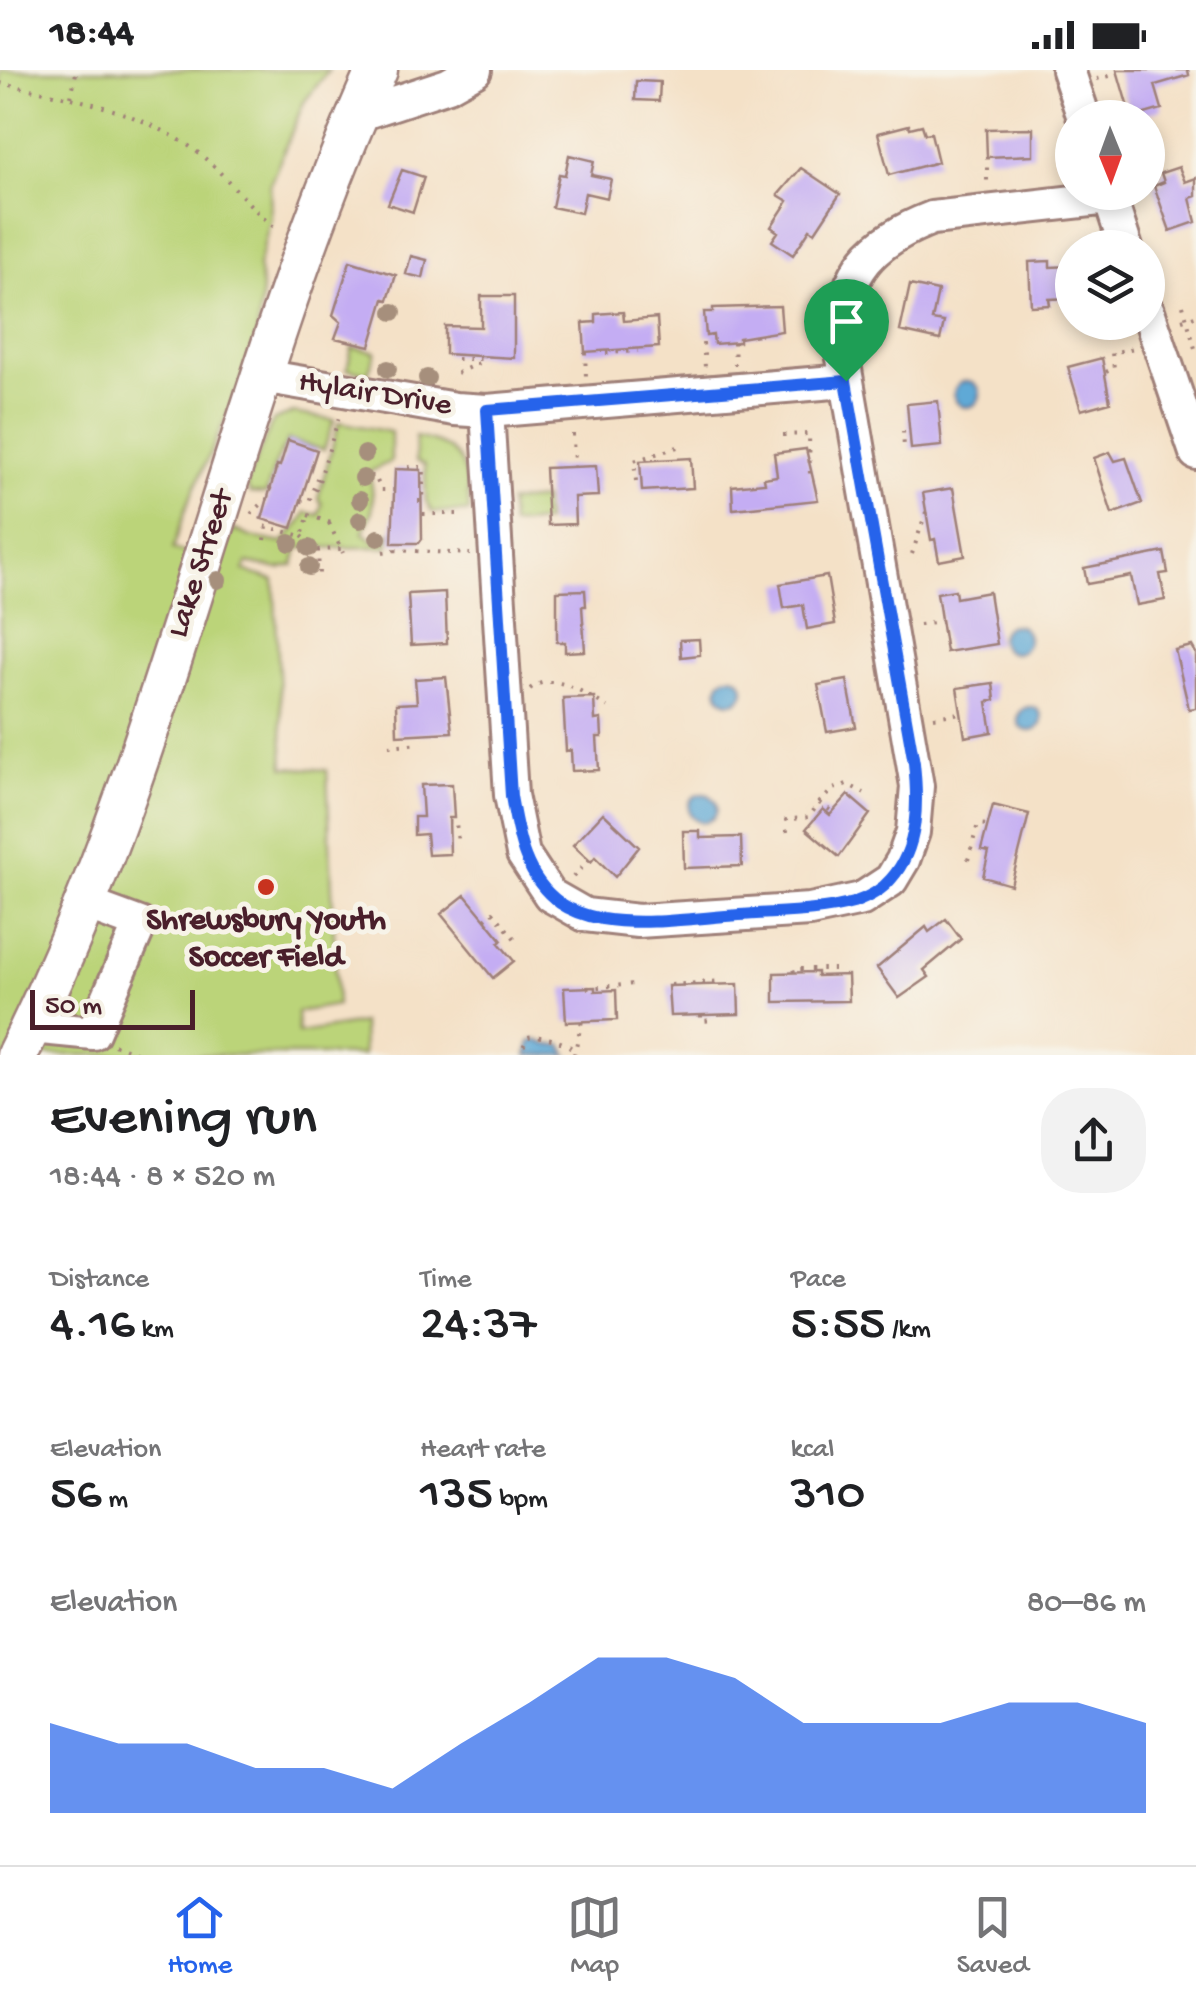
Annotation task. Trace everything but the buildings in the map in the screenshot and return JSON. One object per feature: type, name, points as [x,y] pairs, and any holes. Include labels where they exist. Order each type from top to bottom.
[{"type":"main road","name":"Lake Street","points":[[24,1041],[84,902],[150,726],[262,376],[377,70]]},
{"type":"street","points":[[357,115],[448,85],[475,70]]},
{"type":"street","points":[[1068,70],[1078,100]]},
{"type":"street","points":[[487,410],[511,796],[523,854],[540,884],[571,910],[605,920],[810,910],[862,899],[891,880],[908,850],[916,811],[914,763],[846,381],[840,335],[844,300],[860,266],[892,235],[932,218],[1055,203]]},
{"type":"street","points":[[1158,342],[1196,453]]},
{"type":"street","name":"Hylair Drive","points":[[262,376],[455,409],[487,410],[846,381]]},
{"type":"street","points":[[24,1041],[93,1032],[140,924],[84,902]]},
{"type":"path","points":[[71,97],[76,73]]},
{"type":"path","points":[[0,83],[71,97],[147,123],[190,147],[274,227],[308,249]]},
{"type":"path","points":[[987,156],[987,192]]},
{"type":"path","points":[[1182,305],[1196,352]]},
{"type":"path","points":[[734,342],[736,375]]},
{"type":"path","points":[[1106,372],[1114,368],[1112,353],[1158,342]]},
{"type":"path","points":[[704,343],[706,377]]},
{"type":"path","points":[[606,354],[638,351]]},
{"type":"path","points":[[585,352],[587,386]]},
{"type":"path","points":[[457,359],[483,358],[457,373]]},
{"type":"path","points":[[316,491],[338,420]]},
{"type":"path","points":[[903,431],[904,448]]},
{"type":"path","points":[[573,434],[574,467]]},
{"type":"path","points":[[783,435],[809,434],[810,477]]},
{"type":"path","points":[[636,481],[634,462],[681,446]]},
{"type":"path","points":[[666,452],[666,460]]},
{"type":"path","points":[[301,501],[312,504],[324,465]]},
{"type":"path","points":[[408,466],[424,467],[420,501],[426,514],[474,514]]},
{"type":"path","points":[[250,515],[267,499],[276,469]]},
{"type":"path","points":[[370,476],[375,476],[381,490],[394,490]]},
{"type":"path","points":[[912,554],[926,512]]},
{"type":"path","points":[[302,536],[308,516],[338,525]]},
{"type":"path","points":[[261,517],[267,526],[302,536],[315,551],[319,574]]},
{"type":"path","points":[[315,551],[339,551],[329,522]]},
{"type":"path","points":[[265,540],[267,526]]},
{"type":"path","points":[[394,543],[394,550]]},
{"type":"path","points":[[384,552],[476,555]]},
{"type":"path","points":[[914,626],[941,622]]},
{"type":"path","points":[[529,690],[538,682],[558,682],[607,707]]},
{"type":"path","points":[[930,718],[961,713]]},
{"type":"path","points":[[389,746],[419,743]]},
{"type":"path","points":[[786,832],[786,820],[809,816],[833,790],[846,784],[864,793]]},
{"type":"path","points":[[819,803],[833,812]]},
{"type":"path","points":[[449,822],[456,822],[458,844]]},
{"type":"path","points":[[968,860],[978,824],[988,825]]},
{"type":"path","points":[[562,887],[589,860]]},
{"type":"path","points":[[485,919],[493,912],[519,944]]},
{"type":"path","points":[[794,972],[793,969],[834,969]]},
{"type":"path","points":[[670,985],[723,980]]},
{"type":"path","points":[[587,988],[635,984]]},
{"type":"path","points":[[701,1015],[701,1021],[715,1020]]},
{"type":"path","points":[[575,1053],[582,1022]]},
{"type":"path","points":[[524,1055],[528,1037],[535,1035],[568,1043],[575,1053]]},
{"type":"green space","points":[[0,70],[329,70],[304,102],[270,184],[271,218],[258,266],[262,289],[257,335],[173,549],[220,564],[233,529],[283,543],[306,512],[319,515],[322,504],[318,498],[339,422],[391,432],[391,461],[368,473],[372,512],[364,533],[383,541],[391,533],[388,547],[298,548],[294,565],[279,569],[247,563],[244,571],[274,580],[284,767],[327,770],[337,1005],[297,1012],[298,1033],[362,1023],[363,1055],[0,1055]]},
{"type":"green space","points":[[352,347],[376,352],[368,373],[347,369]]},
{"type":"green space","points":[[293,413],[334,420],[324,450],[288,440],[276,461],[266,494],[250,493],[246,484],[270,427],[274,420]]},
{"type":"green space","points":[[415,437],[444,446],[460,461],[467,482],[469,512],[432,512],[426,501],[425,465],[416,461]]},
{"type":"green space","points":[[543,499],[545,522],[511,525],[509,502]]},
{"type":"water","points":[[967,381],[976,385],[980,394],[976,403],[967,407],[958,403],[954,394],[958,385]]},
{"type":"water","points":[[1014,625],[1024,629],[1028,639],[1024,649],[1014,653],[1004,649],[1000,639],[1004,629]]},
{"type":"water","points":[[731,676],[740,680],[744,689],[740,698],[731,702],[722,698],[718,689],[722,680]]},
{"type":"water","points":[[1030,707],[1039,710],[1039,728],[1030,731],[1021,728],[1018,719],[1021,710]]},
{"type":"water","points":[[703,794],[713,798],[717,808],[713,818],[703,822],[693,818],[689,808],[693,798]]},
{"type":"water","points":[[531,1042],[562,1045],[568,1055],[527,1055]]},
{"type":"place","name":"Shrewsbury Youth Soccer Field","points":[[266,887]]},
{"type":"route","points":[[846,381],[914,763],[916,811],[904,860],[891,880],[872,894],[852,903],[810,910],[638,921],[605,920],[563,906],[540,884],[526,862],[511,796],[487,410],[846,381]]}]
